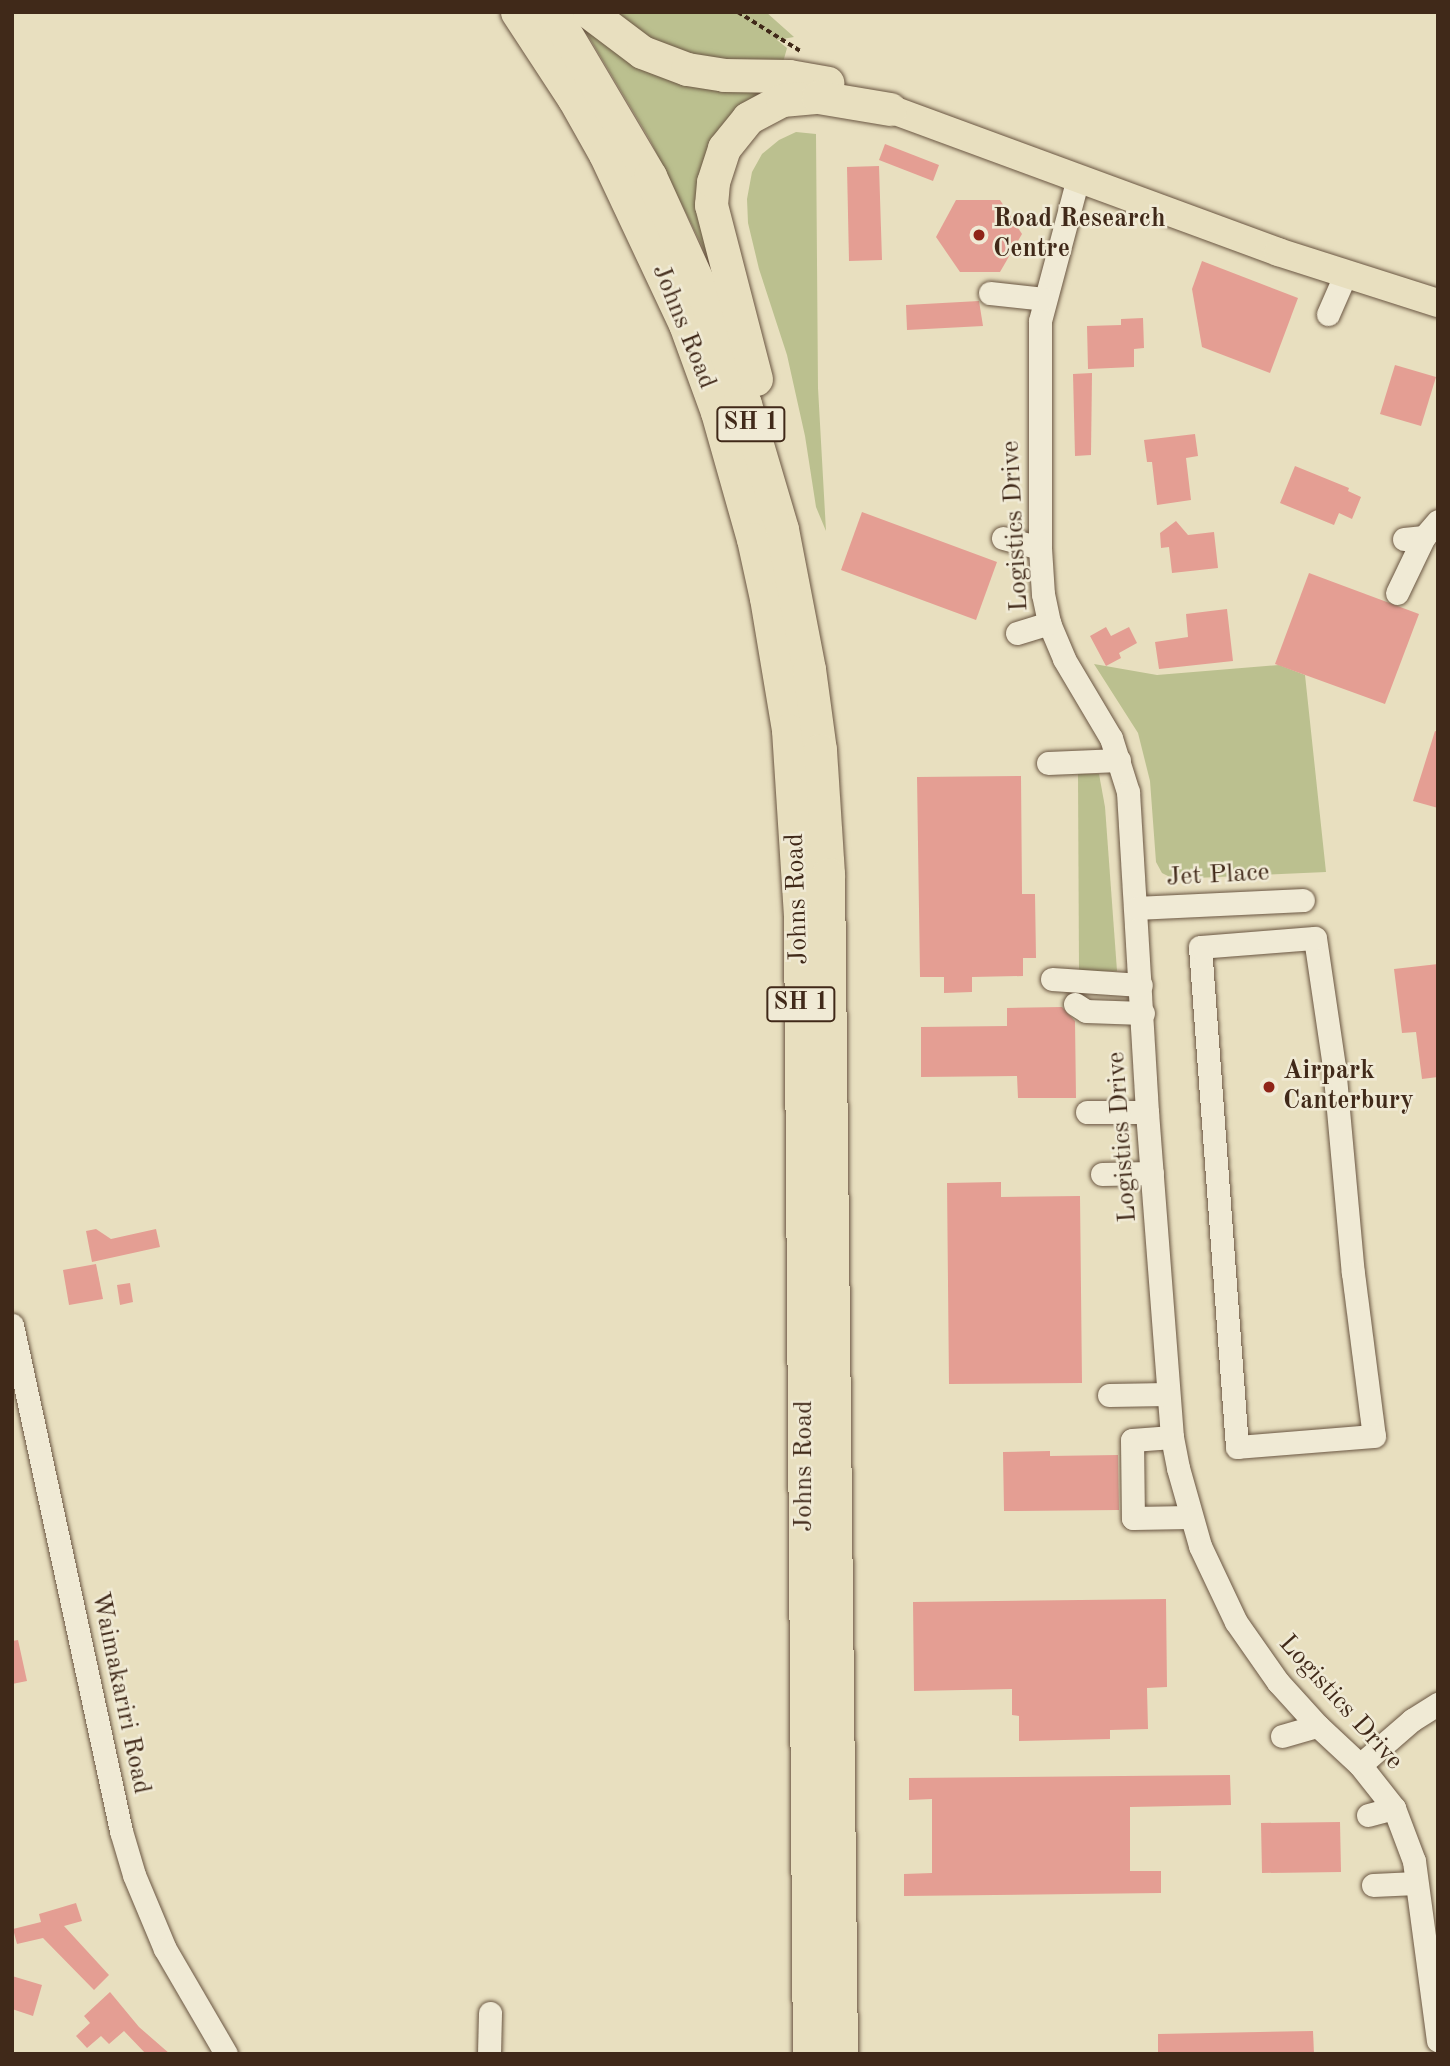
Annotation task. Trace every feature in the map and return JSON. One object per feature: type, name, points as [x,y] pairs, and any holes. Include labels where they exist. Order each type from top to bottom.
[{"type":"highway","name":"Johns Road","points":[[517,12],[574,99],[605,154],[685,324],[717,412],[753,539],[766,597],[788,730],[800,917],[809,2054]]},
{"type":"highway","name":"Johns Road","points":[[553,12],[599,85],[665,206],[705,295],[745,404],[782,529],[796,594],[820,750],[828,874],[841,2054]]},
{"type":"highway","points":[[589,12],[642,52],[687,69],[708,74],[811,79],[864,95],[890,109]]},
{"type":"highway","points":[[828,874],[832,789],[830,712],[818,636],[786,495],[714,221],[713,182],[724,148],[733,134],[748,118],[770,104],[818,97],[890,109]]},
{"type":"main road","points":[[890,109],[1345,275],[1438,303]]},
{"type":"street","name":"Logistics Drive","points":[[1078,178],[1044,299],[1039,346],[1040,548],[1049,623],[1063,659],[1101,720],[1119,760],[1128,792],[1147,1112],[1172,1437],[1190,1517],[1216,1585],[1236,1622],[1278,1682],[1318,1727],[1360,1765],[1394,1808],[1414,1861],[1438,2040]]},
{"type":"street","points":[[1328,314],[1345,275]]},
{"type":"street","points":[[990,293],[1044,299]]},
{"type":"street","points":[[1397,593],[1422,532]]},
{"type":"street","points":[[1003,538],[1040,548]]},
{"type":"street","points":[[1017,633],[1049,623]]},
{"type":"street","points":[[1048,763],[1119,760]]},
{"type":"street","name":"Jet Place","points":[[1136,908],[1303,900]]},
{"type":"street","points":[[1315,938],[1334,1066],[1353,1273],[1374,1436],[1237,1447],[1200,947],[1315,938]]},
{"type":"street","points":[[1052,979],[1141,985]]},
{"type":"street","points":[[1074,1004],[1086,1011],[1143,1013]]},
{"type":"street","points":[[1087,1112],[1147,1112]]},
{"type":"street","points":[[1102,1174],[1152,1173]]},
{"type":"street","name":"Waimakariri Road","points":[[12,1325],[121,1831],[153,1926],[226,2054]]},
{"type":"street","points":[[1108,1395],[1168,1394]]},
{"type":"street","points":[[1172,1437],[1132,1440],[1133,1518],[1190,1517]]},
{"type":"street","points":[[1360,1765],[1412,1720],[1438,1704]]},
{"type":"street","points":[[1282,1735],[1318,1727]]},
{"type":"street","points":[[1368,1815],[1394,1808]]},
{"type":"street","points":[[1373,1885],[1416,1883]]},
{"type":"street","points":[[489,2054],[490,2012]]},
{"type":"green space","points":[[610,12],[766,12],[794,37],[777,40],[787,48],[782,66],[737,67],[653,44]]},
{"type":"green space","points":[[577,17],[772,83],[737,114],[713,268],[650,140]]},
{"type":"green space","points":[[796,132],[816,134],[818,388],[826,531],[816,507],[805,436],[787,355],[759,269],[748,223],[747,199],[752,172],[762,154],[779,140]]},
{"type":"green space","points":[[1094,664],[1157,675],[1279,665],[1305,675],[1326,872],[1174,879],[1162,873],[1156,862],[1150,781],[1138,733]]},
{"type":"green space","points":[[1078,774],[1099,774],[1105,807],[1117,971],[1079,971]]},
{"type":"building","points":[[885,144],[939,165],[933,181],[879,160]]},
{"type":"building","points":[[879,166],[882,260],[849,261],[847,167]]},
{"type":"building","name":"Road Research Centre","points":[[956,200],[1000,200],[1022,234],[1000,272],[960,272],[936,237]]},
{"type":"building","points":[[1202,261],[1298,298],[1270,373],[1202,347],[1192,289]]},
{"type":"building","points":[[979,301],[983,326],[907,330],[906,305]]},
{"type":"building","points":[[1143,318],[1144,348],[1134,349],[1134,367],[1088,369],[1087,326],[1121,325],[1121,319]]},
{"type":"building","points":[[1395,365],[1436,377],[1421,426],[1380,414]]},
{"type":"building","points":[[1092,373],[1091,455],[1075,456],[1073,374]]},
{"type":"building","points":[[1195,434],[1198,456],[1186,458],[1191,500],[1157,505],[1152,462],[1147,462],[1144,440]]},
{"type":"building","points":[[1295,466],[1349,488],[1348,491],[1361,497],[1352,519],[1339,513],[1334,525],[1280,503]]},
{"type":"building","points":[[862,512],[997,562],[976,620],[841,570]]},
{"type":"building","points":[[1176,521],[1188,535],[1214,532],[1218,568],[1172,573],[1169,547],[1161,548],[1160,533]]},
{"type":"building","points":[[1309,573],[1419,614],[1385,704],[1275,664]]},
{"type":"building","points":[[1227,609],[1233,661],[1159,669],[1155,642],[1188,637],[1186,614]]},
{"type":"building","points":[[1106,627],[1111,636],[1129,627],[1137,643],[1119,653],[1121,658],[1106,666],[1090,636]]},
{"type":"building","points":[[1435,731],[1438,732],[1438,808],[1413,801]]},
{"type":"building","points":[[1021,776],[1022,894],[1035,894],[1036,958],[1023,958],[1023,976],[972,977],[972,992],[944,993],[944,977],[920,977],[917,777]]},
{"type":"building","points":[[1438,964],[1438,1077],[1422,1079],[1416,1032],[1402,1033],[1394,969]]},
{"type":"building","points":[[1062,1007],[1075,1021],[1076,1098],[1018,1098],[1017,1076],[921,1077],[921,1027],[1007,1026],[1007,1008]]},
{"type":"building","points":[[1001,1182],[1001,1197],[1080,1196],[1082,1383],[949,1384],[947,1183]]},
{"type":"building","points":[[96,1229],[111,1239],[156,1229],[160,1247],[92,1262],[86,1231]]},
{"type":"building","points":[[96,1264],[103,1299],[69,1305],[63,1270]]},
{"type":"building","points":[[130,1283],[133,1302],[120,1305],[117,1285]]},
{"type":"building","points":[[1050,1451],[1050,1456],[1118,1455],[1119,1510],[1004,1511],[1003,1452]]},
{"type":"building","points":[[1166,1599],[1167,1687],[1147,1688],[1148,1729],[1110,1730],[1110,1739],[1019,1741],[1019,1716],[1012,1715],[1012,1689],[914,1691],[913,1602]]},
{"type":"building","points":[[18,1640],[27,1681],[12,1684],[12,1641]]},
{"type":"building","points":[[1230,1775],[1231,1805],[1130,1807],[1130,1871],[1161,1871],[1161,1893],[904,1896],[904,1874],[932,1873],[932,1799],[909,1800],[909,1778]]},
{"type":"building","points":[[1340,1822],[1341,1872],[1262,1873],[1261,1823]]},
{"type":"building","points":[[76,1903],[82,1921],[64,1926],[109,1975],[94,1990],[43,1938],[17,1944],[13,1929],[41,1922],[39,1914]]},
{"type":"building","points":[[12,1976],[42,1985],[33,2016],[12,2009]]},
{"type":"building","points":[[110,1992],[139,2027],[170,2054],[146,2054],[124,2031],[109,2044],[101,2036],[87,2048],[76,2036],[90,2023],[84,2016]]},
{"type":"building","points":[[1313,2031],[1314,2054],[1158,2054],[1158,2034]]},
{"type":"place","name":"Road Research Centre","points":[[979,235]]},
{"type":"place","name":"Airpark Canterbury","points":[[1269,1087]]}]
